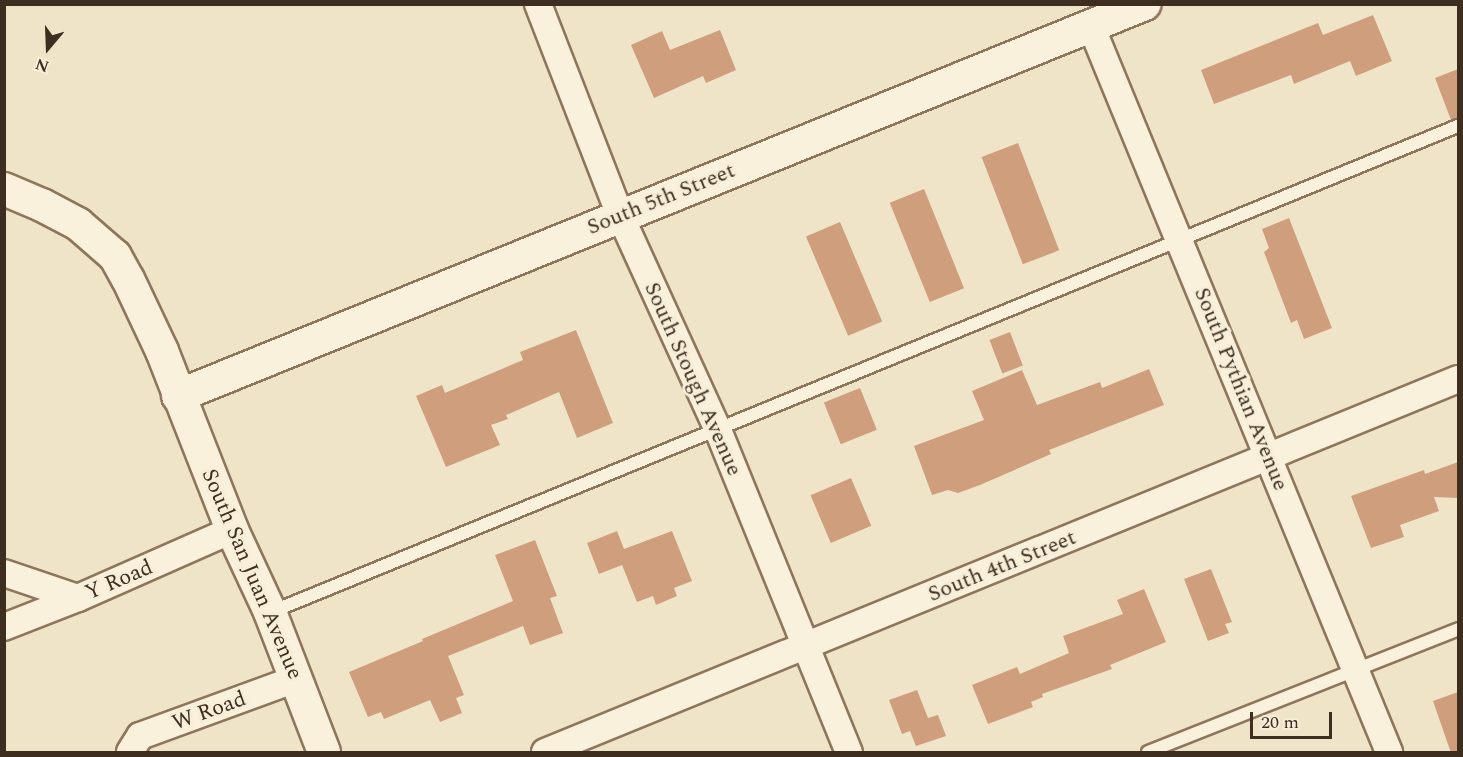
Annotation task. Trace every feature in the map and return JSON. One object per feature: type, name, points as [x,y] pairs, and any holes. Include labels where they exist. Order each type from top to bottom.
[{"type":"street","name":"South Stough Avenue","points":[[538,4],[620,215],[718,430],[849,753]]},
{"type":"street","name":"South 5th Street","points":[[178,396],[1145,4]]},
{"type":"street","name":"South Pythian Avenue","points":[[1091,26],[1389,753]]},
{"type":"street","name":"South San Juan Avenue","points":[[4,189],[78,224],[115,256],[162,351],[232,531],[270,612],[324,753]]},
{"type":"street","name":"South 4th Street","points":[[545,753],[1458,379]]},
{"type":"street","name":"Y Road","points":[[4,627],[78,598],[232,531]]},
{"type":"street","points":[[4,573],[78,598]]},
{"type":"street","name":"W Road","points":[[130,753],[140,736],[296,679]]},
{"type":"lane","points":[[270,612],[1458,126]]},
{"type":"lane","points":[[1148,753],[1458,628]]},
{"type":"building","points":[[1373,15],[1392,61],[1356,76],[1350,61],[1294,84],[1291,75],[1214,104],[1201,70],[1318,23],[1323,35]]},
{"type":"building","points":[[720,30],[736,70],[706,83],[703,76],[654,98],[631,45],[662,31],[670,50]]},
{"type":"building","points":[[1458,69],[1458,118],[1451,120],[1435,78]]},
{"type":"building","points":[[1018,143],[1059,250],[1023,264],[982,157]]},
{"type":"building","points":[[924,189],[964,288],[930,302],[890,203]]},
{"type":"building","points":[[1289,218],[1332,328],[1304,339],[1297,320],[1291,323],[1264,252],[1269,248],[1262,229]]},
{"type":"building","points":[[840,222],[882,321],[848,336],[806,236]]},
{"type":"building","points":[[576,330],[613,423],[577,438],[559,392],[506,415],[508,419],[491,425],[500,445],[446,467],[416,396],[442,385],[445,393],[523,360],[520,352]]},
{"type":"building","points":[[1010,332],[1023,366],[1002,373],[989,340]]},
{"type":"building","points":[[1149,369],[1164,405],[1049,450],[1051,454],[980,485],[958,493],[948,490],[932,495],[914,446],[984,420],[972,391],[1022,370],[1037,405],[1100,382],[1102,388]]},
{"type":"building","points":[[860,388],[877,430],[841,444],[824,403]]},
{"type":"building","points":[[1458,462],[1458,498],[1434,497],[1439,511],[1400,525],[1404,537],[1371,548],[1351,496],[1424,470],[1425,474]]},
{"type":"building","points":[[851,478],[871,526],[831,543],[810,495]]},
{"type":"building","points":[[617,531],[624,549],[672,531],[692,581],[674,588],[677,596],[656,605],[653,596],[637,602],[622,565],[599,574],[587,543]]},
{"type":"building","points":[[535,540],[557,596],[550,598],[563,633],[530,645],[523,626],[448,656],[464,695],[456,698],[462,713],[440,722],[430,700],[384,719],[381,712],[368,717],[349,672],[513,601],[495,555]]},
{"type":"building","points":[[1211,569],[1232,622],[1225,624],[1229,633],[1208,641],[1184,579]]},
{"type":"building","points":[[1144,589],[1166,642],[1110,665],[1112,669],[1042,694],[1043,697],[1031,702],[1033,707],[988,724],[972,685],[1017,667],[1020,674],[1069,653],[1063,636],[1123,614],[1117,600]]},
{"type":"building","points":[[917,690],[928,718],[938,715],[946,736],[916,746],[910,731],[902,734],[889,700]]},
{"type":"building","points":[[1458,692],[1458,753],[1451,753],[1433,701]]}]
